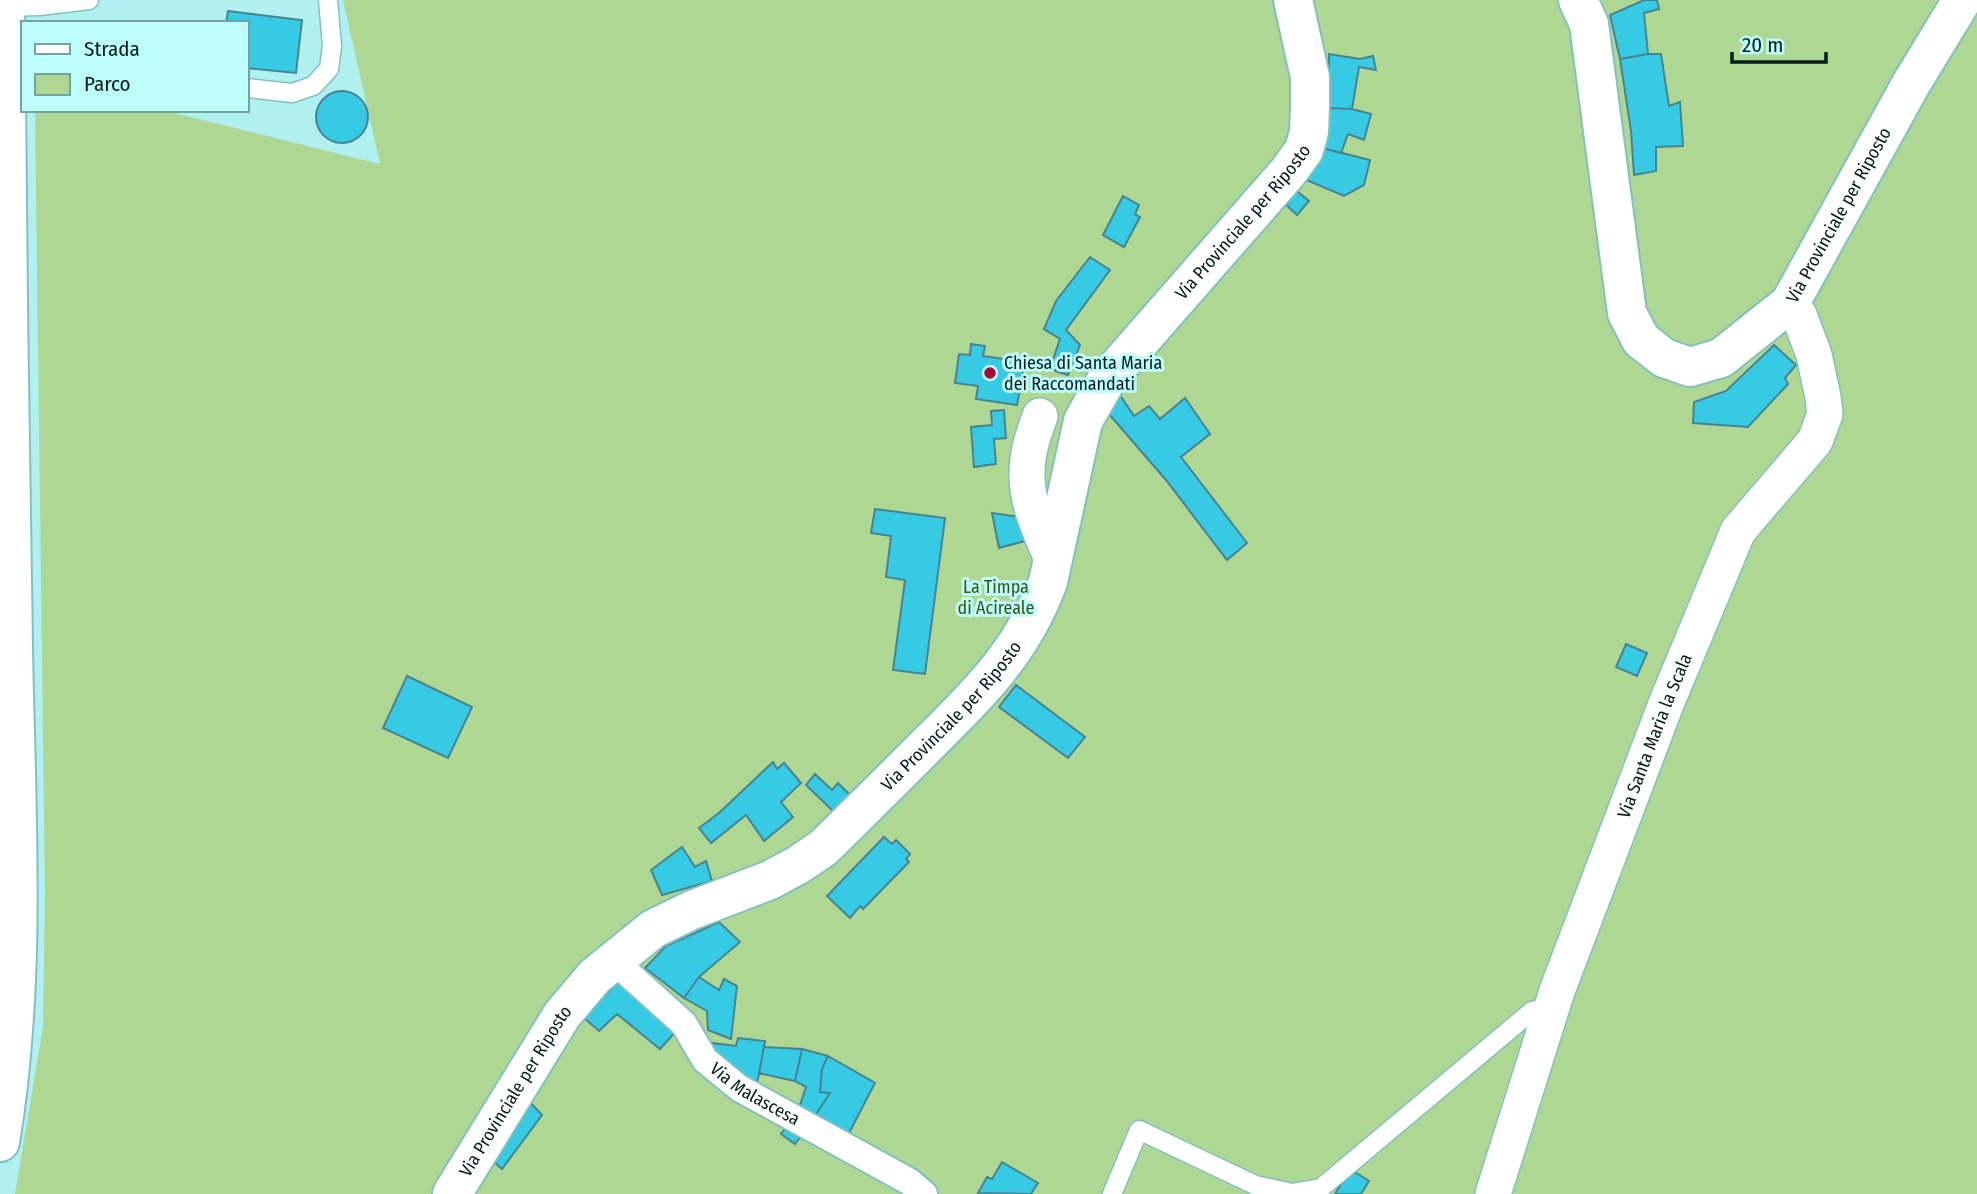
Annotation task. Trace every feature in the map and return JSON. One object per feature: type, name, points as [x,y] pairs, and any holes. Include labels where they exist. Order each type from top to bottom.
[{"type":"street","name":"Via Provinciale per Riposto","points":[[452,1194],[562,1015],[595,976],[653,929],[770,880],[823,848],[984,689],[1024,635],[1040,605],[1048,582],[1083,421],[1107,379],[1288,172],[1304,150],[1309,132],[1310,77],[1293,0]]},
{"type":"street","name":"Via Provinciale per Riposto","points":[[1577,0],[1589,24],[1627,313],[1642,340],[1664,358],[1690,367],[1721,358],[1790,303],[1910,84],[1962,0]]},
{"type":"street","points":[[0,1142],[15,1016],[17,871],[11,536],[14,51],[5,4]]},
{"type":"street","name":"Via Santa Maria la Scala","points":[[1493,1194],[1552,1008],[1666,704],[1738,531],[1815,441],[1825,414],[1824,397],[1814,355],[1799,315],[1790,303]]},
{"type":"street","points":[[1040,416],[1028,454],[1027,487],[1033,514],[1052,559]]},
{"type":"street","name":"Via Malascesa","points":[[613,960],[684,1024],[705,1060],[739,1088],[909,1182],[924,1194]]},
{"type":"lane","points":[[5,4],[40,6],[89,0]]},
{"type":"lane","points":[[248,88],[292,93],[313,86],[328,69],[332,46],[328,0]]},
{"type":"lane","points":[[1112,1194],[1139,1130],[1255,1185],[1292,1193],[1321,1188],[1532,1011],[1552,1008]]},
{"type":"green space","name":"La Timpa di Acireale","points":[[343,0],[1977,0],[1977,1194],[15,1194],[43,1027],[45,893],[35,112],[170,112],[380,164]]},
{"type":"building","points":[[1644,0],[1657,0],[1659,9],[1644,13],[1648,54],[1620,59],[1610,15]]},
{"type":"building","points":[[228,11],[302,20],[296,73],[248,68],[248,21],[226,21]]},
{"type":"building","points":[[1329,54],[1360,59],[1373,56],[1376,70],[1359,67],[1352,109],[1329,108]]},
{"type":"building","points":[[1661,54],[1669,106],[1680,102],[1683,146],[1656,147],[1656,171],[1634,175],[1631,131],[1620,59]]},
{"type":"building","points":[[342,91],[352,93],[360,99],[366,107],[366,127],[360,135],[352,141],[342,143],[332,141],[324,135],[318,127],[316,117],[318,107],[324,99],[332,93]]},
{"type":"building","points":[[1329,108],[1352,109],[1371,114],[1364,140],[1348,134],[1341,153],[1322,148]]},
{"type":"building","points":[[1322,148],[1370,160],[1364,185],[1344,196],[1304,179]]},
{"type":"building","points":[[1294,189],[1309,201],[1297,215],[1283,202]]},
{"type":"building","points":[[1123,196],[1139,205],[1135,214],[1140,217],[1124,247],[1103,235]]},
{"type":"building","points":[[1090,257],[1110,270],[1066,330],[1080,345],[1068,375],[1050,368],[1060,339],[1044,329],[1056,301]]},
{"type":"building","name":"Chiesa di Santa Maria dei Raccomandati","points":[[971,344],[985,346],[983,356],[1025,362],[1017,405],[976,399],[978,386],[955,383],[959,354],[970,355]]},
{"type":"building","points":[[1774,345],[1796,365],[1785,378],[1788,384],[1748,427],[1693,423],[1694,402],[1726,391]]},
{"type":"building","points":[[1120,395],[1134,416],[1149,406],[1160,419],[1185,398],[1210,434],[1181,457],[1247,543],[1227,560],[1166,480],[1108,413]]},
{"type":"building","points":[[1004,410],[1006,438],[994,439],[996,464],[974,467],[971,427],[992,425],[991,411]]},
{"type":"building","points":[[875,509],[945,518],[925,674],[893,670],[905,580],[886,577],[891,536],[871,533]]},
{"type":"building","points":[[992,513],[1020,517],[1025,541],[999,548]]},
{"type":"building","points":[[1626,644],[1647,653],[1637,676],[1616,667]]},
{"type":"building","points":[[407,676],[472,707],[448,758],[383,728]]},
{"type":"building","points":[[1016,685],[1085,737],[1068,758],[999,707]]},
{"type":"building","points":[[773,762],[777,769],[784,763],[801,783],[781,802],[793,817],[764,841],[746,815],[711,843],[699,828],[719,813]]},
{"type":"building","points":[[815,774],[832,790],[838,783],[850,795],[834,812],[806,785]]},
{"type":"building","points":[[884,837],[892,844],[896,840],[910,854],[906,859],[909,862],[863,909],[860,906],[850,918],[827,896]]},
{"type":"building","points":[[682,847],[695,867],[706,861],[712,881],[662,895],[651,870]]},
{"type":"building","points":[[719,922],[740,942],[699,977],[684,998],[645,968],[666,946]]},
{"type":"building","points":[[699,977],[719,990],[724,979],[737,986],[731,1039],[708,1030],[707,1011],[684,998]]},
{"type":"building","points":[[619,981],[677,1030],[660,1049],[617,1014],[599,1031],[583,1017]]},
{"type":"building","points":[[738,1038],[765,1041],[756,1089],[716,1058],[712,1043],[736,1046]]},
{"type":"building","points":[[764,1047],[802,1049],[795,1081],[759,1073]]},
{"type":"building","points":[[802,1049],[828,1056],[822,1069],[820,1092],[830,1093],[815,1116],[799,1108],[806,1087],[795,1081]]},
{"type":"building","points":[[828,1056],[875,1083],[847,1137],[815,1116],[830,1093],[820,1092],[822,1069]]},
{"type":"building","points":[[528,1100],[542,1115],[502,1169],[491,1159]]},
{"type":"building","points":[[787,1126],[801,1136],[795,1144],[781,1134]]},
{"type":"building","points":[[1002,1162],[1038,1183],[1031,1194],[978,1193],[987,1177],[992,1179]]},
{"type":"building","points":[[1350,1169],[1369,1181],[1361,1194],[1335,1194]]},
{"type":"place","name":"Chiesa di Santa Maria dei Raccomandati","points":[[990,373]]}]
